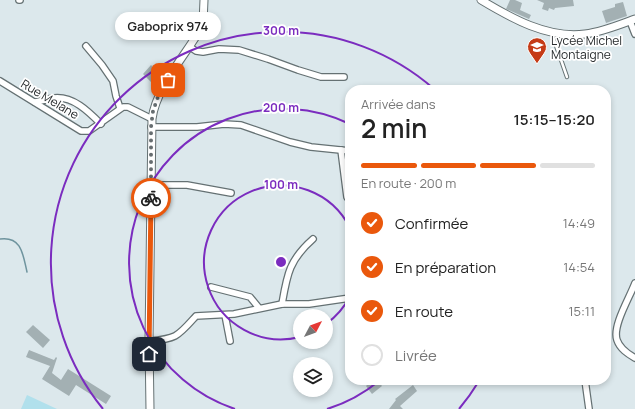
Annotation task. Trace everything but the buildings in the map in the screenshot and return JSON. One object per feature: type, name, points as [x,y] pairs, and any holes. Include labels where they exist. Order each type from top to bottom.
[{"type":"main road","points":[[201,0],[204,8]]},
{"type":"main road","points":[[150,409],[149,341],[152,119],[155,104],[160,91],[190,47],[203,23],[204,0]]},
{"type":"main road","points":[[481,0],[526,24],[552,32],[583,35],[632,20]]},
{"type":"street","points":[[632,20],[635,34]]},
{"type":"street","points":[[86,46],[113,81],[120,108],[128,107],[152,119]]},
{"type":"street","points":[[190,47],[196,51],[203,52],[219,49],[239,50],[321,77],[344,77]]},
{"type":"street","name":"Rue Melane","points":[[0,81],[81,131],[89,131],[101,124],[120,108]]},
{"type":"street","points":[[35,102],[55,98],[67,99],[81,106],[101,124]]},
{"type":"street","points":[[151,127],[197,127],[224,124],[241,125],[311,148],[345,150]]},
{"type":"street","points":[[341,150],[345,181]]},
{"type":"street","points":[[151,185],[187,184],[231,193]]},
{"type":"street","points":[[282,304],[288,274],[295,259],[303,248],[313,239]]},
{"type":"street","points":[[635,283],[618,323],[617,333],[617,340],[621,347],[635,358]]},
{"type":"street","points":[[211,287],[250,297],[259,308]]},
{"type":"street","points":[[149,341],[174,338],[196,316],[225,315],[282,304],[309,304],[345,299]]},
{"type":"street","points":[[225,315],[227,332],[230,341]]},
{"type":"street","points":[[586,385],[589,409]]},
{"type":"lane","points":[[552,32],[567,77]]},
{"type":"shaded area","points":[[27,395],[57,409],[21,409]]},
{"type":"waterway","points":[[0,239],[13,240],[17,244],[22,253],[27,272]]},
{"type":"way so far","points":[[151,198],[151,127],[153,111],[160,91],[168,80]]},
{"type":"place","name":"Lycée Michel Montaigne","points":[[537,64]]},
{"type":"place","name":"Gaboprix 974","points":[[168,80]]},
{"type":"route","points":[[149,354],[151,198]]}]
